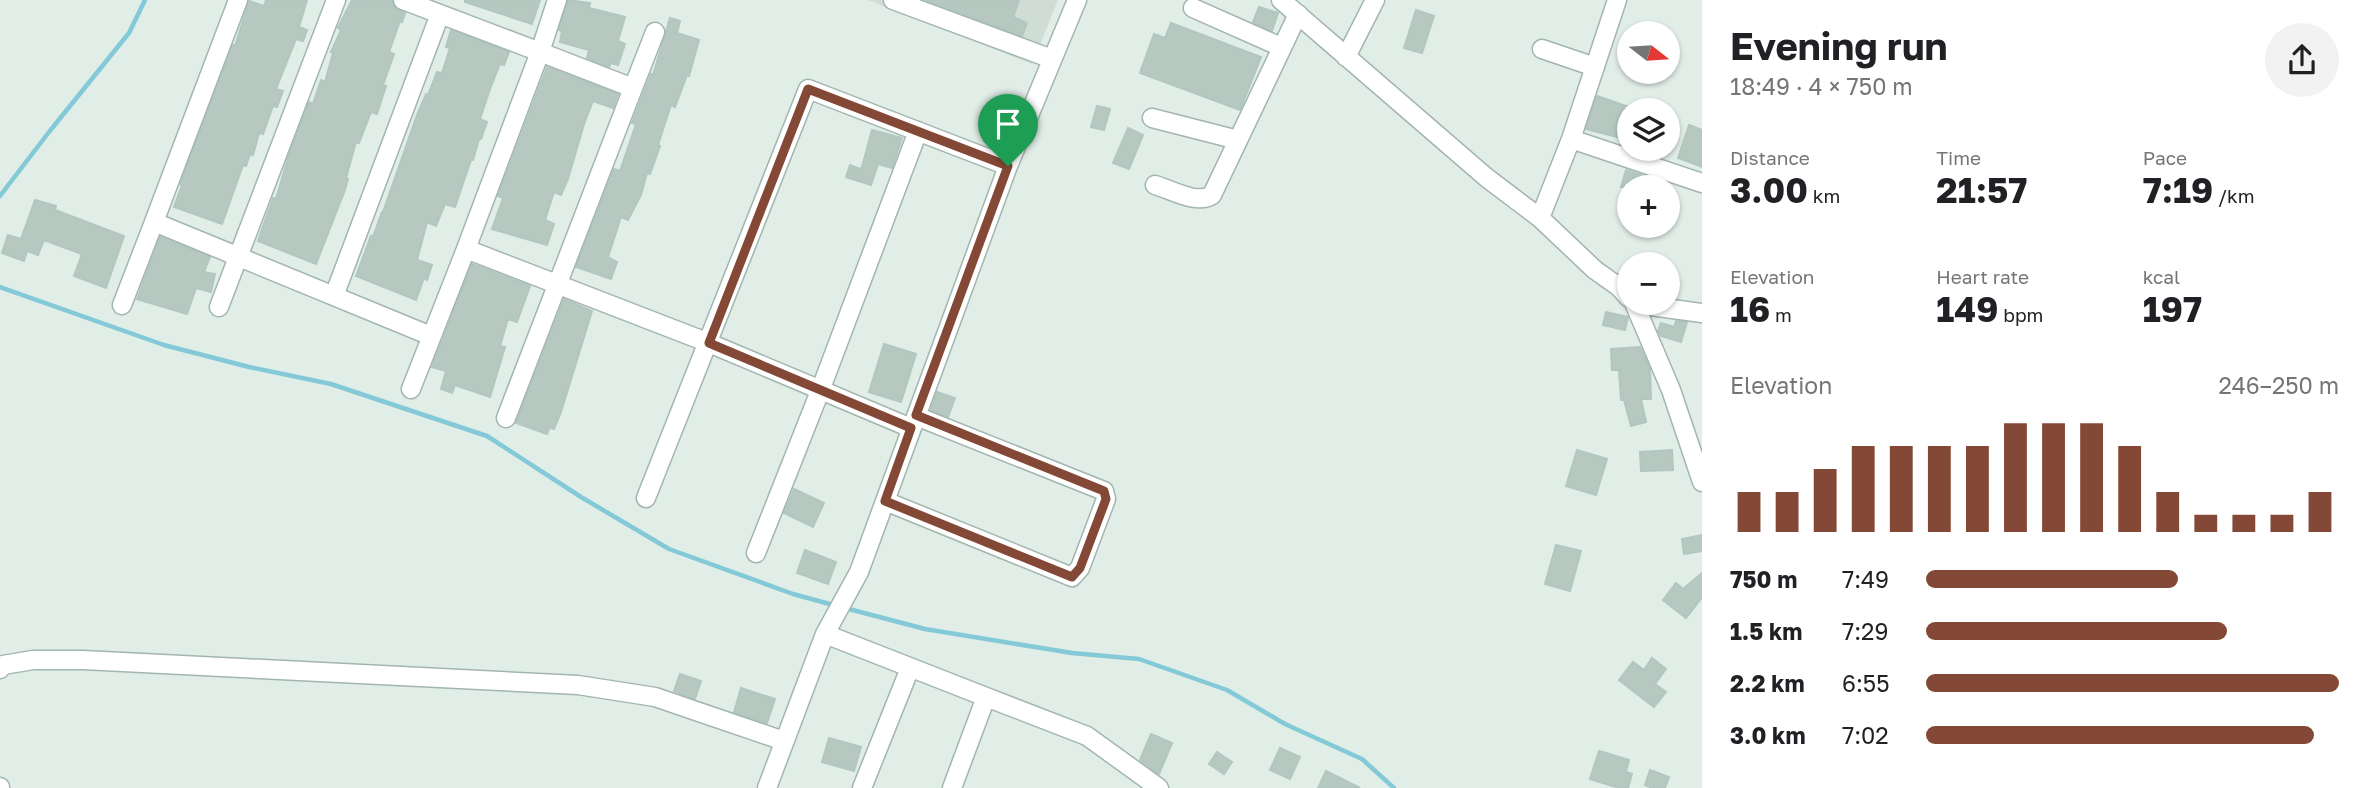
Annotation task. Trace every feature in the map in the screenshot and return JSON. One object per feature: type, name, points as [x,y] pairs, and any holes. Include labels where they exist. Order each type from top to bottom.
[{"type":"street","points":[[122,305],[238,0]]},
{"type":"street","points":[[219,307],[336,0]]},
{"type":"street","points":[[403,0],[633,88]]},
{"type":"street","points":[[411,389],[540,52],[556,0]]},
{"type":"street","points":[[893,0],[1052,59]]},
{"type":"street","points":[[767,788],[825,634],[859,572],[1008,166],[1077,0]]},
{"type":"street","points":[[1281,0],[1487,178],[1539,218],[1595,270],[1617,286]]},
{"type":"street","points":[[1346,57],[1376,0]]},
{"type":"street","points":[[1539,218],[1571,139],[1617,0]]},
{"type":"street","points":[[1193,8],[1281,47]]},
{"type":"street","points":[[334,296],[440,14]]},
{"type":"street","points":[[1155,185],[1199,199],[1212,195],[1298,14]]},
{"type":"street","points":[[506,418],[655,32]]},
{"type":"street","points":[[1542,49],[1595,67]]},
{"type":"street","points":[[646,498],[808,89],[1008,166]]},
{"type":"street","points":[[1152,118],[1238,140]]},
{"type":"street","points":[[756,553],[918,131]]},
{"type":"street","points":[[1571,139],[1702,183]]},
{"type":"street","points":[[154,222],[431,336]]},
{"type":"street","points":[[466,249],[709,343],[820,391],[1104,491],[1106,499],[1080,568],[1072,577],[885,501]]},
{"type":"street","points":[[1680,309],[1702,313]]},
{"type":"street","points":[[1639,315],[1671,390],[1702,482]]},
{"type":"street","points":[[825,634],[1087,736],[1159,788]]},
{"type":"street","points":[[0,669],[3,665],[33,660],[83,660],[578,685],[656,697],[784,741]]},
{"type":"street","points":[[862,788],[910,668]]},
{"type":"street","points":[[952,788],[986,697]]},
{"type":"shaded area","points":[[868,0],[1058,0],[1032,64]]},
{"type":"building","points":[[266,0],[307,0],[299,27],[307,30],[303,41],[296,39],[276,89],[283,91],[277,107],[273,106],[263,134],[259,133],[253,155],[250,154],[246,166],[243,165],[222,224],[174,207],[182,185],[180,184],[233,45],[235,46],[249,1],[264,6]]},
{"type":"building","points":[[352,0],[392,0],[395,8],[405,13],[389,52],[394,54],[383,85],[386,86],[377,114],[371,112],[359,143],[356,142],[345,190],[316,264],[258,241],[273,198],[276,199],[309,102],[313,104],[321,80],[325,82],[333,53],[331,52],[341,30],[338,28]]},
{"type":"building","points":[[465,0],[540,0],[532,24]]},
{"type":"building","points":[[568,0],[590,3],[589,8],[625,17],[618,41],[625,44],[618,65],[611,63],[609,67],[587,58],[589,50],[560,42],[562,31],[559,30]]},
{"type":"building","points":[[926,0],[1019,0],[1013,17],[1027,23],[1022,36]]},
{"type":"building","points":[[1259,7],[1278,13],[1272,31],[1253,22]]},
{"type":"building","points":[[1416,10],[1434,16],[1422,53],[1404,48]]},
{"type":"building","points":[[670,18],[680,21],[677,33],[699,40],[689,76],[687,75],[675,107],[671,105],[658,145],[660,146],[650,174],[647,173],[641,195],[628,220],[621,217],[608,257],[617,262],[611,279],[576,267],[614,169],[620,171],[636,124],[632,123],[651,74],[653,75]]},
{"type":"building","points":[[1171,23],[1261,57],[1240,110],[1140,73],[1154,34],[1165,38]]},
{"type":"building","points":[[451,30],[509,52],[504,65],[500,64],[490,89],[480,119],[487,122],[455,207],[445,204],[436,226],[427,222],[417,260],[432,265],[416,300],[356,276],[383,212],[417,115],[437,72],[442,73],[450,48],[446,47]]},
{"type":"building","points":[[547,67],[618,94],[613,108],[593,101],[568,179],[561,195],[554,192],[545,220],[554,224],[547,245],[492,229],[503,198],[498,196]]},
{"type":"building","points":[[1597,96],[1617,103],[1617,137],[1586,129]]},
{"type":"building","points":[[1097,106],[1110,109],[1104,130],[1091,127]]},
{"type":"building","points":[[1689,125],[1702,130],[1702,167],[1680,159]]},
{"type":"building","points":[[1128,128],[1143,135],[1129,169],[1113,163]]},
{"type":"building","points":[[872,130],[902,138],[892,168],[878,164],[871,185],[846,177],[850,165],[860,169],[862,167]]},
{"type":"building","points":[[1626,170],[1641,175],[1625,175]]},
{"type":"building","points":[[35,200],[56,206],[55,210],[124,236],[106,288],[74,276],[82,254],[44,240],[38,255],[27,251],[24,261],[2,253],[8,235],[21,239]]},
{"type":"building","points":[[160,237],[210,257],[204,272],[215,274],[211,292],[196,288],[187,314],[137,299]]},
{"type":"building","points":[[472,264],[530,286],[517,322],[508,319],[500,346],[505,347],[490,397],[455,385],[452,393],[441,389],[446,371],[432,367]]},
{"type":"building","points":[[564,299],[592,311],[561,412],[554,429],[550,427],[547,434],[516,423]]},
{"type":"building","points":[[1606,312],[1628,317],[1625,330],[1603,325]]},
{"type":"building","points":[[1676,321],[1687,322],[1681,342],[1661,336],[1658,331],[1661,323],[1674,327]]},
{"type":"building","points":[[884,344],[916,354],[901,402],[869,392]]},
{"type":"building","points":[[1640,347],[1650,369],[1651,399],[1641,399],[1646,422],[1631,426],[1624,400],[1621,400],[1619,370],[1612,370],[1611,349]]},
{"type":"building","points":[[937,392],[955,398],[948,417],[931,410]]},
{"type":"building","points":[[1577,450],[1607,459],[1596,495],[1566,486]]},
{"type":"building","points":[[1672,450],[1673,470],[1641,471],[1640,452]]},
{"type":"building","points":[[794,489],[824,503],[813,527],[784,513]]},
{"type":"building","points":[[1702,535],[1702,551],[1684,554],[1682,539]]},
{"type":"building","points":[[1556,545],[1581,551],[1570,591],[1545,584]]},
{"type":"building","points":[[805,550],[836,562],[828,584],[797,573]]},
{"type":"building","points":[[1702,573],[1702,597],[1686,618],[1663,600],[1676,583],[1683,589]]},
{"type":"building","points":[[1652,658],[1666,669],[1655,684],[1666,692],[1654,707],[1619,680],[1633,662],[1644,670]]},
{"type":"building","points":[[680,674],[701,681],[695,699],[674,691]]},
{"type":"building","points":[[741,688],[775,699],[767,723],[734,712]]},
{"type":"building","points":[[1151,734],[1172,743],[1159,774],[1140,760]]},
{"type":"building","points":[[829,738],[861,747],[854,771],[822,762]]},
{"type":"building","points":[[1280,748],[1300,757],[1290,779],[1270,770]]},
{"type":"building","points":[[1599,751],[1629,760],[1626,772],[1632,774],[1628,788],[1590,779]]},
{"type":"building","points":[[1217,752],[1232,762],[1224,774],[1209,764]]},
{"type":"building","points":[[1650,770],[1669,777],[1665,788],[1645,785]]},
{"type":"building","points":[[1326,771],[1360,788],[1318,788]]},
{"type":"waterway","points":[[0,196],[129,33],[145,0]]},
{"type":"waterway","points":[[0,287],[164,345],[331,384],[487,436],[581,497],[669,549],[793,594],[837,606]]},
{"type":"waterway","points":[[845,608],[925,629],[1072,653],[1139,659],[1227,690],[1285,724],[1362,759],[1394,788]]},
{"type":"route","points":[[808,89],[1008,166],[916,415],[1104,491],[1106,499],[1080,568],[1072,577],[885,501],[911,428],[709,343],[808,89]]}]
